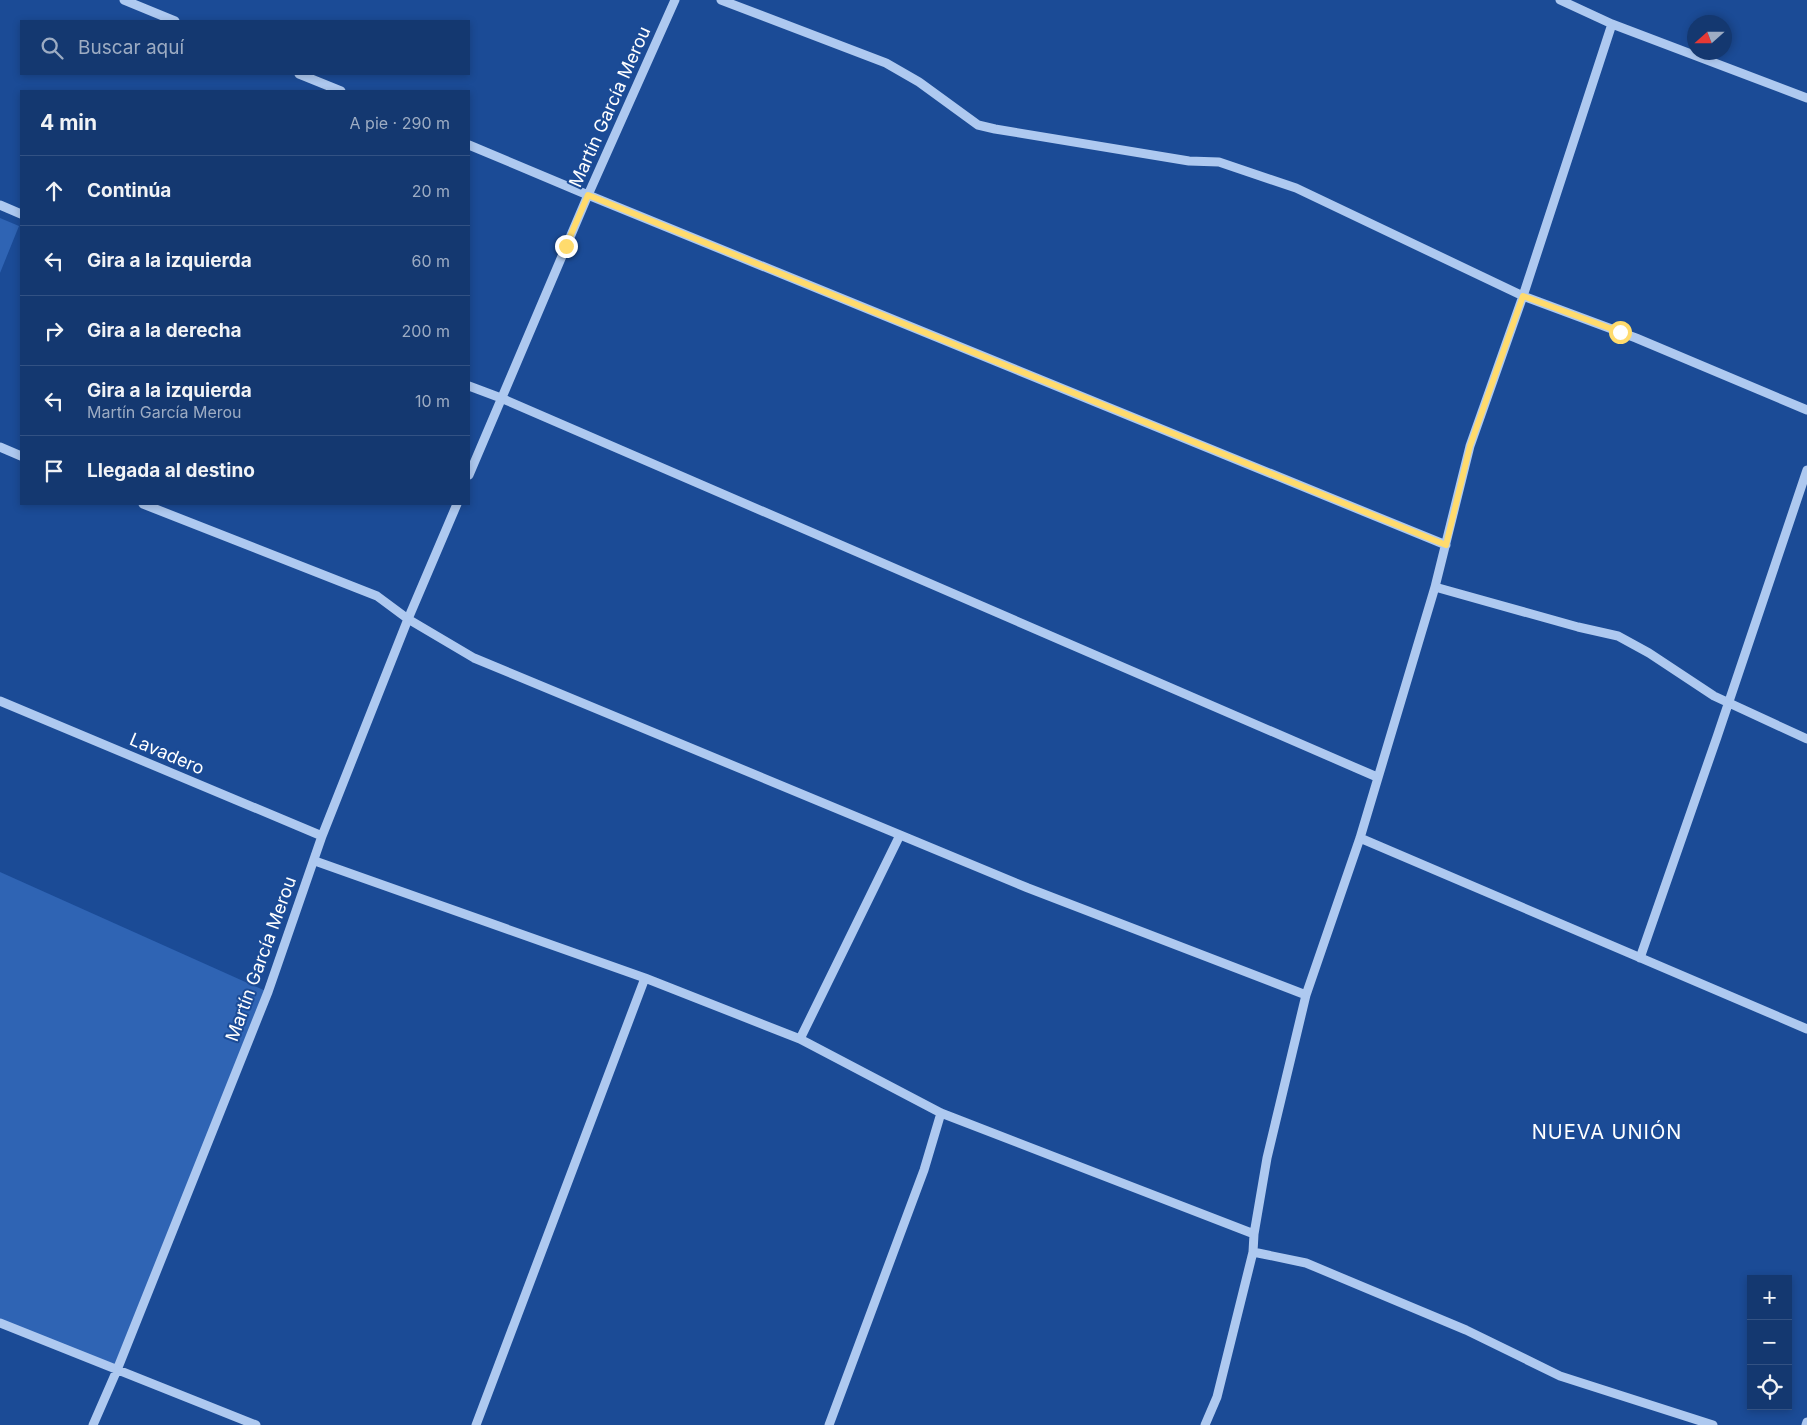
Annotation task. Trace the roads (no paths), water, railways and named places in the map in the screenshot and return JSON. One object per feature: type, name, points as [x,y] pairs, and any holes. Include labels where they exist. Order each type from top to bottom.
[{"type":"street","points":[[124,0],[173,20]]},
{"type":"street","name":"Martín García Merou","points":[[470,473],[588,195],[675,0]]},
{"type":"street","points":[[721,0],[886,63],[920,82],[978,125],[1189,161],[1219,162],[1296,188],[1523,296],[1636,338],[1807,410]]},
{"type":"street","points":[[1560,0],[1612,24],[1807,98]]},
{"type":"street","points":[[1206,1425],[1216,1397],[1253,1252],[1254,1234],[1267,1158],[1306,996],[1360,838],[1435,587],[1470,446],[1523,296],[1612,24]]},
{"type":"street","points":[[301,75],[339,90]]},
{"type":"street","points":[[470,145],[1446,545]]},
{"type":"street","points":[[0,206],[20,214]]},
{"type":"street","points":[[470,386],[501,398],[1378,776]]},
{"type":"street","points":[[0,447],[20,456]]},
{"type":"street","points":[[1640,958],[1729,703],[1807,470]]},
{"type":"street","points":[[146,505],[377,596],[408,619],[474,658],[1028,888],[1306,996]]},
{"type":"street","name":"Martín García Merou","points":[[93,1425],[117,1370],[268,992],[322,836],[456,505]]},
{"type":"street","points":[[1435,587],[1578,627],[1618,636],[1649,653],[1714,696],[1807,740]]},
{"type":"street","name":"Lavadero","points":[[0,701],[322,836]]},
{"type":"street","points":[[800,1039],[900,835]]},
{"type":"street","points":[[1360,838],[1807,1029]]},
{"type":"street","points":[[315,860],[645,978],[800,1039],[941,1113],[1254,1234]]},
{"type":"street","points":[[476,1425],[645,978]]},
{"type":"street","points":[[829,1425],[924,1170],[941,1113]]},
{"type":"street","points":[[1253,1252],[1306,1262],[1466,1330],[1560,1376],[1699,1423],[1713,1425]]},
{"type":"street","points":[[0,1322],[256,1425]]},
{"type":"district","name":"NUEVA UNIÓN","points":[[1607,1132]]}]
